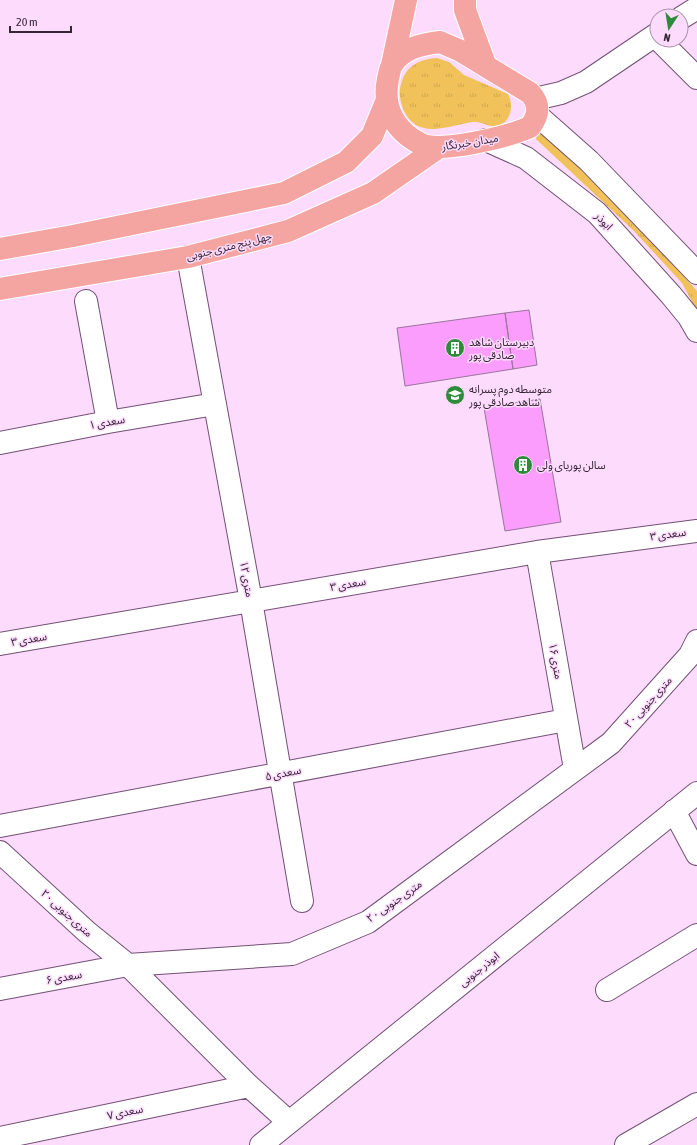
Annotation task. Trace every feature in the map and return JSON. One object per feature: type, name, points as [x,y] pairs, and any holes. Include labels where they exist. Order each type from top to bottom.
[{"type":"main road","points":[[392,65],[406,0]]},
{"type":"main road","points":[[465,0],[465,10],[485,64]]},
{"type":"main road","points":[[392,65],[405,52],[423,44],[440,42],[485,64],[530,93],[536,107]]},
{"type":"main road","name":"میدان خبرنگار","points":[[392,65],[387,86],[386,102],[391,118],[403,133],[422,145],[438,148],[486,140],[519,132],[530,126],[536,107]]},
{"type":"main road","points":[[0,249],[73,236],[284,193],[346,162],[372,136],[386,102]]},
{"type":"main road","name":"چهل پنج متری جنوبی","points":[[0,289],[188,257],[288,231],[372,193],[438,148]]},
{"type":"street","points":[[649,42],[586,82],[561,93],[536,107],[697,273]]},
{"type":"street","points":[[668,48],[697,78]]},
{"type":"street","name":"ابوذر","points":[[486,140],[526,158],[597,213],[671,295],[689,317],[697,331]]},
{"type":"street","name":"۱۲ متری","points":[[188,257],[251,601],[302,901]]},
{"type":"street","points":[[86,302],[108,422]]},
{"type":"street","name":"سعدی ۱","points":[[0,443],[108,422],[215,404]]},
{"type":"street","name":"سعدی ۳","points":[[0,644],[537,552],[697,531]]},
{"type":"street","name":"۱۶ متری","points":[[537,552],[575,769]]},
{"type":"street","name":"۲۰ متری جنوبی","points":[[0,852],[87,932],[128,965],[292,954],[368,922],[611,743],[690,655],[697,640]]},
{"type":"street","name":"سعدی ۵","points":[[0,826],[566,720]]},
{"type":"street","name":"ابوذر جنوبی","points":[[261,1145],[697,793]]},
{"type":"street","points":[[674,811],[697,854]]},
{"type":"street","points":[[607,990],[697,934]]},
{"type":"street","points":[[128,965],[249,1086],[289,1122]]},
{"type":"street","name":"سعدی ۶","points":[[0,989],[128,965]]},
{"type":"street","name":"سعدی ۷","points":[[0,1138],[249,1086]]},
{"type":"street","points":[[626,1145],[697,1104]]},
{"type":"green space","points":[[437,58],[449,62],[464,75],[508,94],[511,110],[510,115],[504,123],[493,126],[472,122],[434,129],[417,126],[410,120],[401,104],[400,89],[404,75],[411,67],[420,61]]},
{"type":"green space","points":[[542,130],[664,254],[697,291],[697,311],[682,283],[634,231],[536,139],[537,133]]},
{"type":"building","points":[[529,310],[537,365],[513,369],[505,313]]},
{"type":"building","name":"دبیرستان شاهد صادقی پور","points":[[505,313],[513,369],[405,386],[397,328]]},
{"type":"building","name":"سالن پوریای ولی","points":[[540,399],[561,522],[505,531],[484,408]]},
{"type":"place","name":"دبیرستان شاهد صادقی پور","points":[[455,348]]},
{"type":"place","name":"متوسطه دوم پسرانه شاهد صادقی پور","points":[[455,395]]},
{"type":"place","name":"سالن پوریای ولی","points":[[523,465]]}]
